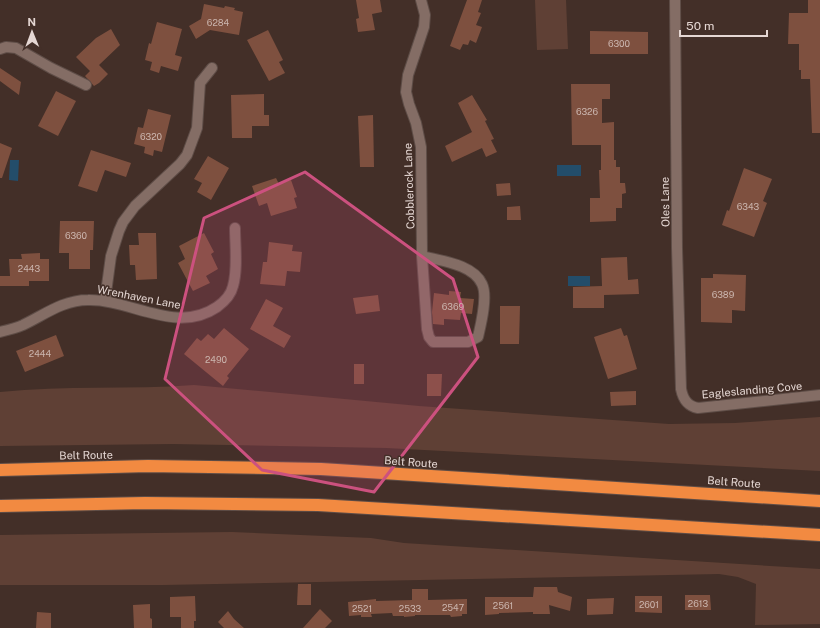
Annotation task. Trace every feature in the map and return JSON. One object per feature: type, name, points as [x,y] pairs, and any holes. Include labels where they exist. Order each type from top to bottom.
[{"type":"highway","name":"Belt Route","points":[[0,470],[148,466],[321,469],[820,501]]},
{"type":"highway","points":[[0,506],[145,503],[318,505],[820,535]]},
{"type":"street","name":"Cobblerock Lane","points":[[421,0],[425,15],[424,27],[408,75],[406,86],[407,97],[416,123],[421,147],[422,256],[429,337],[433,342],[445,343],[468,342],[478,337],[485,294],[483,285],[477,276],[454,264],[422,256]]},
{"type":"street","name":"Oles Lane","points":[[675,0],[677,248],[680,357],[681,389],[687,403]]},
{"type":"street","points":[[0,50],[6,47],[16,48],[51,68],[86,85]]},
{"type":"street","points":[[105,300],[111,256],[118,231],[135,206],[180,164],[187,155],[197,128],[200,83],[212,68]]},
{"type":"street","name":"Wrenhaven Lane","points":[[0,332],[22,326],[66,304],[87,300],[105,300],[169,317],[178,318],[204,314],[213,310],[226,299],[233,287],[235,274],[235,228]]},
{"type":"street","name":"Eagleslanding Cove","points":[[687,403],[698,408],[820,395]]},
{"type":"highlighted area","points":[[305,172],[453,279],[478,357],[374,492],[262,470],[165,379],[204,218]]},
{"type":"shaded area","points":[[535,0],[566,0],[568,49],[537,50]]},
{"type":"shaded area","points":[[194,385],[419,406],[669,424],[735,423],[820,417],[820,471],[386,448],[173,444],[0,446],[0,392],[49,389]]},
{"type":"shaded area","points":[[232,532],[371,538],[404,543],[820,569],[820,624],[755,625],[756,584],[738,577],[719,574],[163,585],[0,585],[0,535]]},
{"type":"water","points":[[10,160],[19,160],[18,181],[9,180]]},
{"type":"water","points":[[557,165],[581,165],[581,176],[557,176]]},
{"type":"water","points":[[568,276],[590,276],[590,286],[568,286]]},
{"type":"building","points":[[356,0],[380,0],[382,12],[372,14],[375,30],[358,32],[356,19],[359,18]]},
{"type":"building","points":[[467,0],[482,0],[478,12],[481,13],[476,25],[482,27],[476,43],[470,40],[468,45],[463,44],[460,50],[450,46]]},
{"type":"building","points":[[808,0],[820,0],[820,133],[812,133],[810,79],[801,79],[801,70],[799,70],[799,44],[788,44],[789,13],[808,13]]},
{"type":"building","points":[[204,4],[224,8],[225,6],[235,8],[234,10],[243,12],[239,35],[210,30],[196,39],[189,26],[201,19]]},
{"type":"building","points":[[157,22],[182,29],[175,55],[182,57],[178,71],[161,66],[159,73],[150,70],[152,62],[145,60],[149,43],[151,44]]},
{"type":"building","points":[[111,29],[120,45],[99,65],[108,74],[94,86],[85,76],[90,71],[76,57],[96,38]]},
{"type":"building","points":[[268,30],[283,60],[279,62],[285,73],[269,81],[247,40]]},
{"type":"building","points":[[590,31],[648,32],[648,54],[590,54]]},
{"type":"building","points":[[0,68],[21,82],[19,95],[0,81]]},
{"type":"building","points":[[571,84],[610,84],[610,99],[602,99],[602,123],[614,122],[614,160],[616,160],[616,167],[620,167],[620,183],[625,183],[626,193],[622,194],[622,208],[616,208],[616,221],[590,222],[590,198],[600,198],[599,170],[601,170],[601,145],[572,145]]},
{"type":"building","points":[[56,91],[76,101],[58,136],[38,126]]},
{"type":"building","points":[[264,94],[264,115],[269,115],[269,126],[252,126],[252,138],[232,138],[231,95]]},
{"type":"building","points":[[472,95],[487,120],[485,121],[494,139],[491,140],[497,152],[486,157],[482,148],[452,162],[445,146],[472,132],[458,103]]},
{"type":"building","points":[[148,109],[171,115],[162,152],[154,150],[153,156],[144,153],[145,147],[134,144],[138,127],[143,128]]},
{"type":"building","points":[[373,115],[374,167],[360,167],[358,116]]},
{"type":"building","points":[[0,143],[12,148],[2,178],[0,178]]},
{"type":"building","points":[[91,150],[131,163],[126,177],[105,170],[97,192],[78,186]]},
{"type":"building","points":[[208,156],[229,168],[211,200],[197,192],[202,183],[194,179]]},
{"type":"building","points":[[744,168],[772,179],[763,201],[767,203],[754,237],[722,225],[727,210],[729,211]]},
{"type":"building","points":[[276,178],[279,184],[291,180],[297,197],[294,198],[297,208],[271,216],[267,203],[259,206],[252,186]]},
{"type":"building","points":[[510,183],[511,195],[497,196],[496,184]]},
{"type":"building","points":[[520,206],[521,220],[507,220],[507,207]]},
{"type":"building","points":[[60,221],[94,221],[93,250],[90,250],[90,269],[69,269],[69,253],[59,253]]},
{"type":"building","points":[[138,233],[156,233],[157,279],[136,280],[135,265],[130,265],[129,245],[139,245]]},
{"type":"building","points":[[204,233],[214,252],[211,254],[218,269],[206,276],[210,283],[193,291],[178,263],[185,259],[179,246]]},
{"type":"building","points":[[269,242],[293,245],[292,251],[302,252],[300,272],[287,271],[285,286],[260,284],[263,262],[267,262]]},
{"type":"building","points":[[40,253],[40,259],[49,259],[49,281],[29,281],[29,286],[0,286],[0,276],[10,276],[9,259],[22,259],[21,254]]},
{"type":"building","points":[[627,257],[628,280],[638,279],[639,294],[604,295],[604,308],[573,308],[573,287],[602,286],[601,258]]},
{"type":"building","points":[[713,274],[746,275],[745,311],[732,310],[732,323],[701,322],[701,278],[713,278]]},
{"type":"building","points":[[449,291],[461,292],[460,298],[474,299],[472,314],[461,313],[460,320],[444,319],[444,325],[433,324],[432,312],[434,293],[449,295]]},
{"type":"building","points":[[378,295],[380,311],[356,314],[353,298]]},
{"type":"building","points":[[266,299],[283,308],[273,326],[291,336],[284,348],[250,329]]},
{"type":"building","points":[[500,306],[520,306],[519,344],[500,344]]},
{"type":"building","points":[[224,328],[249,349],[227,376],[229,378],[223,386],[184,354],[197,338],[201,341],[208,334],[214,339]]},
{"type":"building","points":[[621,328],[624,336],[627,335],[637,369],[608,379],[594,337]]},
{"type":"building","points":[[56,335],[64,356],[25,372],[16,351]]},
{"type":"building","points":[[354,364],[364,364],[364,384],[354,384]]},
{"type":"building","points":[[427,374],[442,374],[441,396],[427,396]]},
{"type":"building","points":[[636,391],[636,405],[611,406],[610,392]]},
{"type":"building","points":[[298,584],[311,584],[311,605],[297,605]]},
{"type":"building","points":[[534,587],[557,587],[558,592],[572,597],[570,611],[549,605],[550,614],[533,614],[533,612],[485,615],[485,597],[533,597]]},
{"type":"building","points":[[412,589],[428,589],[428,600],[467,599],[467,614],[451,617],[450,615],[415,615],[404,617],[393,616],[392,613],[371,614],[372,617],[361,617],[361,615],[349,616],[348,602],[376,599],[376,601],[412,600]]},
{"type":"building","points":[[685,595],[710,595],[711,610],[685,610]]},
{"type":"building","points":[[195,596],[196,621],[194,621],[194,628],[181,628],[181,617],[170,617],[170,597]]},
{"type":"building","points":[[635,596],[662,596],[662,613],[635,612]]},
{"type":"building","points":[[614,598],[613,614],[587,615],[587,599]]},
{"type":"building","points":[[150,604],[152,628],[134,628],[133,605]]},
{"type":"building","points":[[320,609],[332,621],[325,628],[303,628]]},
{"type":"building","points":[[228,611],[244,628],[224,628],[218,622]]},
{"type":"building","points":[[37,612],[51,613],[51,628],[36,628]]}]
